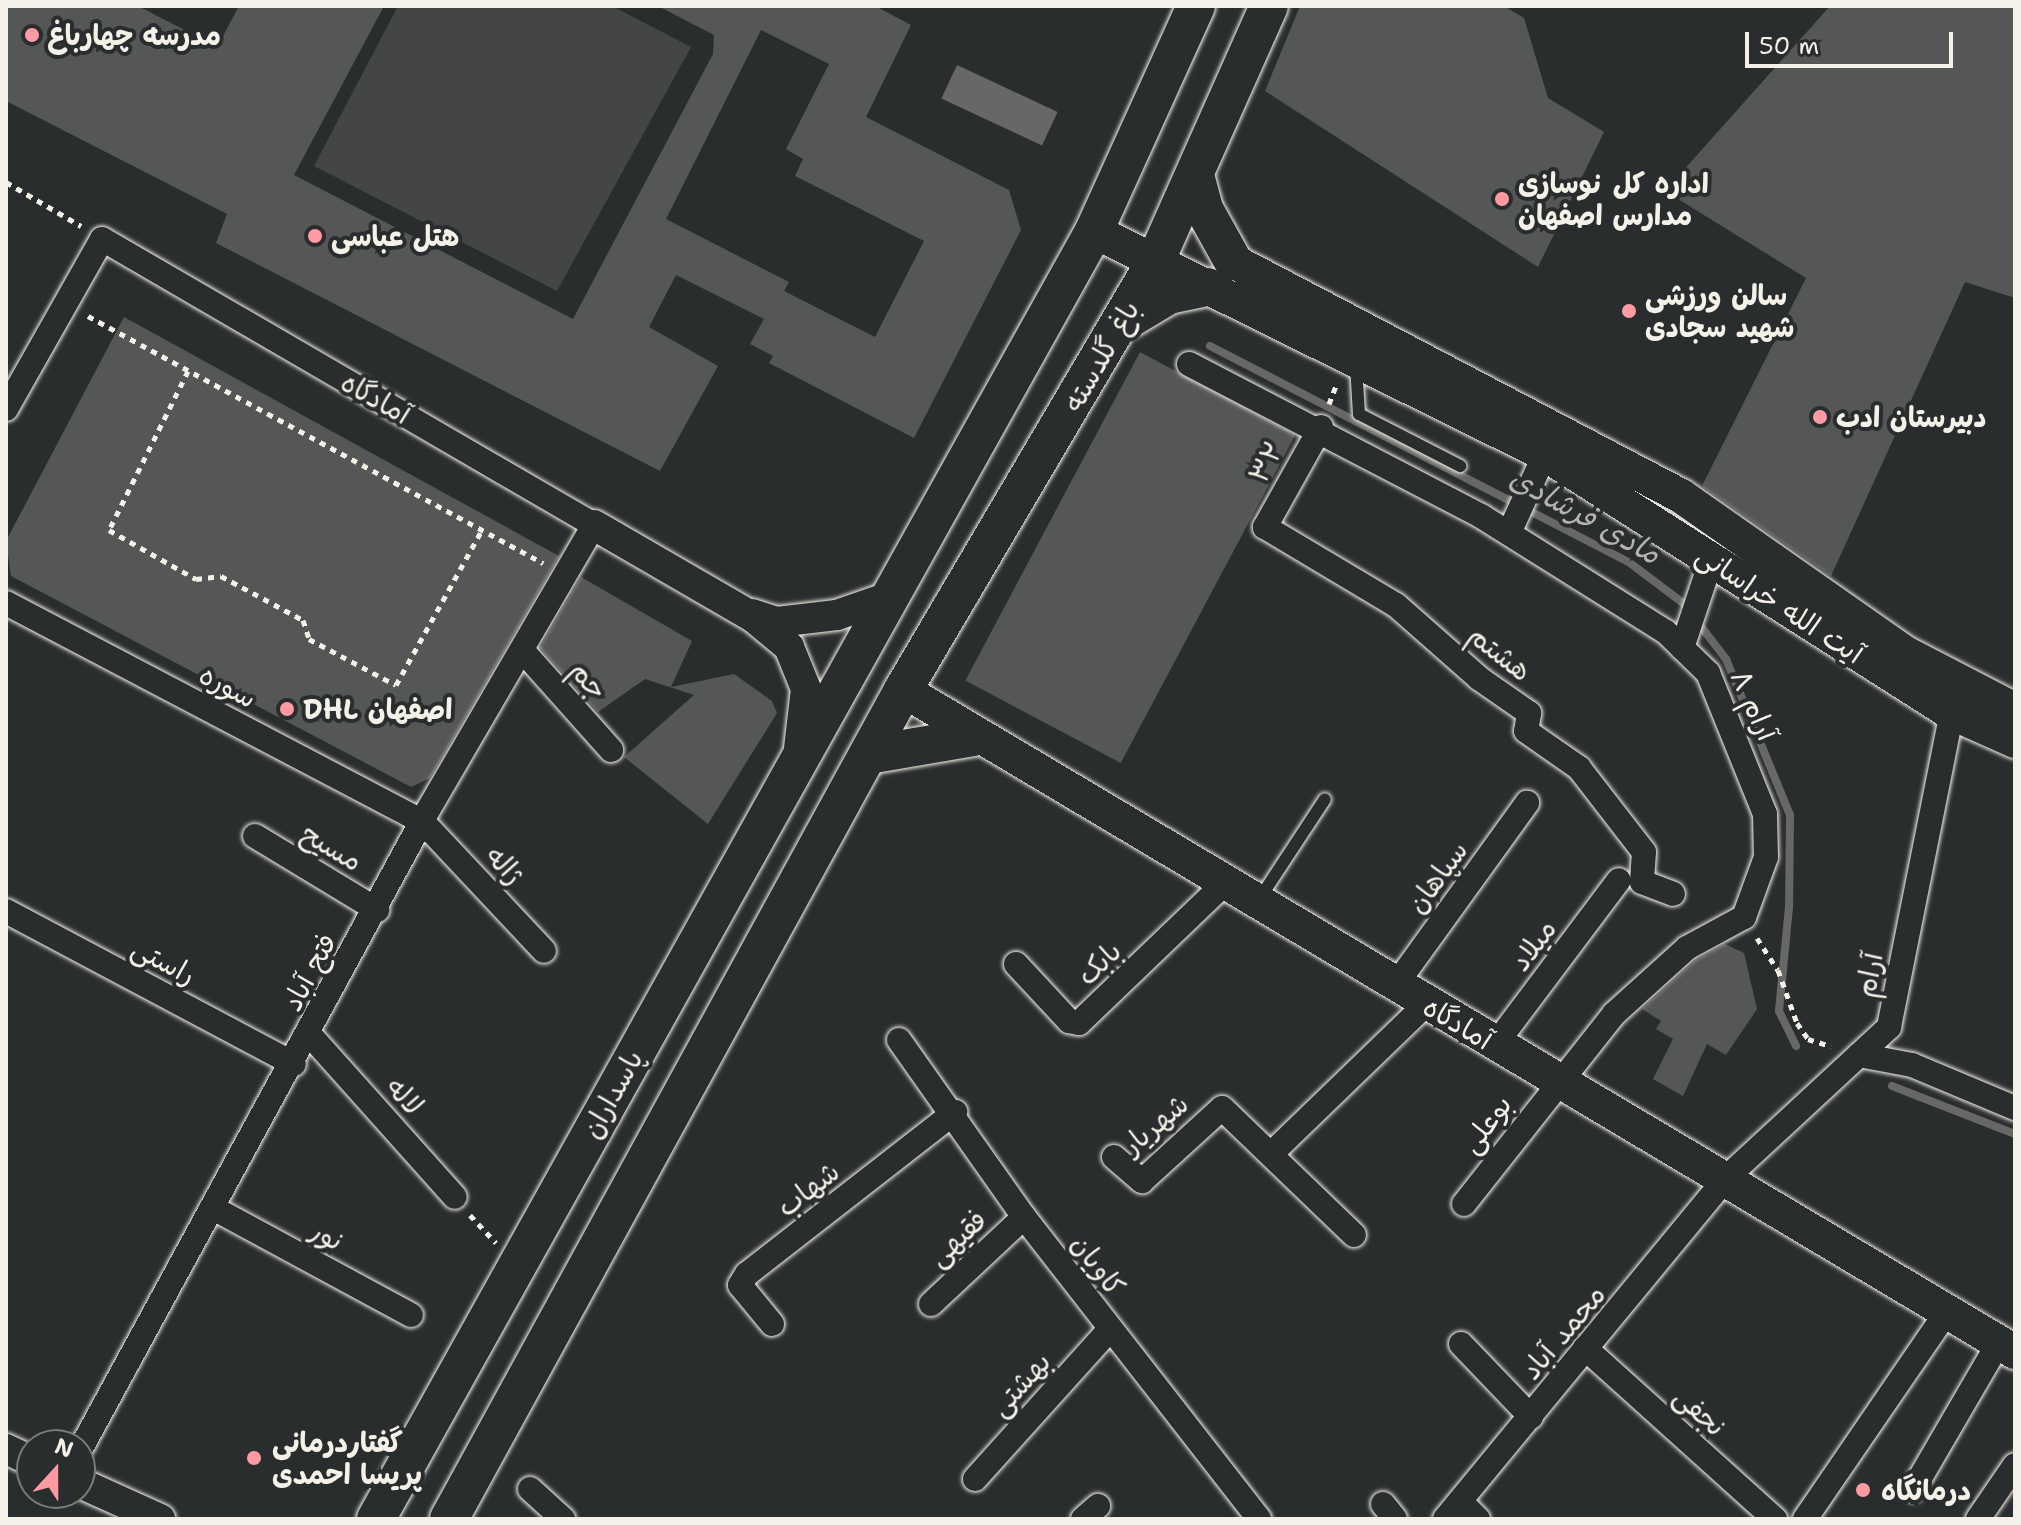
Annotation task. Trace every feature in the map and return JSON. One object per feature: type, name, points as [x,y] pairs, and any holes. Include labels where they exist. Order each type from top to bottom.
[{"type":"main road","points":[[449,1519],[903,690],[848,669],[1094,231],[1196,6]]},
{"type":"main road","name":"باغ گلدسته","points":[[903,690],[1155,262],[1269,6]]},
{"type":"main road","points":[[1195,175],[1204,209],[1233,275]]},
{"type":"main road","points":[[1094,231],[1155,262],[1233,275]]},
{"type":"main road","points":[[1118,326],[1169,295],[1233,275]]},
{"type":"main road","name":"آیت الله خراسانی","points":[[1233,275],[1352,358],[1545,454],[1952,713],[2015,741]]},
{"type":"main road","name":"آیت الله خراسانی","points":[[1233,275],[1557,426],[1681,496],[1907,654],[2015,710]]},
{"type":"main road","name":"پاسداران","points":[[376,1519],[848,669]]},
{"type":"main road","name":"آمادگاه","points":[[903,690],[973,737],[2007,1347]]},
{"type":"main road","points":[[796,763],[824,748],[839,752],[861,768],[973,737]]},
{"type":"street","points":[[6,409],[102,239]]},
{"type":"street","name":"آمادگاه","points":[[102,239],[746,612],[789,647],[806,689],[796,763]]},
{"type":"street","name":"۸ آرام","points":[[1189,364],[1321,427],[1624,601],[1708,673],[1765,814],[1766,857],[1744,917]]},
{"type":"street","name":"۳۲","points":[[1265,527],[1321,427]]},
{"type":"street","points":[[1509,533],[1545,454]]},
{"type":"street","name":"فتح آباد","points":[[92,1429],[310,1035],[422,821],[594,525]]},
{"type":"street","name":"هشتم","points":[[1265,527],[1396,605],[1480,679],[1529,713],[1526,731],[1579,768],[1644,852],[1642,882],[1673,894]]},
{"type":"street","points":[[1682,648],[1712,558]]},
{"type":"street","name":"آمادگاه","points":[[746,612],[777,622],[837,615],[889,597]]},
{"type":"street","name":"سوره","points":[[6,603],[422,821]]},
{"type":"street","name":"جم","points":[[522,650],[611,750]]},
{"type":"street","name":"آرام","points":[[1724,1180],[1889,1027],[1952,713]]},
{"type":"street","name":"سپاهان","points":[[1395,986],[1527,803]]},
{"type":"street","name":"ژاله","points":[[422,821],[544,951]]},
{"type":"street","name":"مسیح","points":[[255,836],[377,910]]},
{"type":"street","name":"میلاد","points":[[1495,1045],[1619,880]]},
{"type":"street","name":"بابک","points":[[1016,964],[1069,1021],[1079,1023],[1223,885]]},
{"type":"street","name":"راستی","points":[[6,911],[294,1064]]},
{"type":"street","points":[[1556,1080],[1614,1014],[1687,948],[1744,917]]},
{"type":"street","points":[[1273,1152],[1426,1004]]},
{"type":"street","name":"لاله","points":[[310,1035],[455,1197]]},
{"type":"street","name":"کاویان","points":[[899,1040],[955,1112],[1024,1217],[1259,1519]]},
{"type":"street","points":[[1859,1055],[1912,1065],[2015,1108]]},
{"type":"street","name":"بوعلی","points":[[1464,1204],[1556,1080]]},
{"type":"street","name":"شهریار","points":[[1114,1157],[1142,1181],[1222,1108],[1273,1152],[1354,1235]]},
{"type":"street","name":"شهاب","points":[[772,1324],[740,1285],[747,1274],[955,1112]]},
{"type":"street","name":"محمد آباد","points":[[1461,1513],[1585,1348],[1724,1180]]},
{"type":"street","name":"نور","points":[[213,1208],[411,1315]]},
{"type":"street","name":"فقیهی","points":[[931,1304],[1024,1217]]},
{"type":"street","points":[[1805,1519],[1947,1312]]},
{"type":"street","name":"بهشتی","points":[[975,1479],[1109,1330]]},
{"type":"street","points":[[1461,1344],[1531,1417]]},
{"type":"street","points":[[1913,1490],[2007,1347]]},
{"type":"street","name":"نجفی","points":[[1585,1348],[1775,1519]]},
{"type":"street","points":[[1978,1519],[2015,1465]]},
{"type":"street","points":[[530,1489],[563,1519]]},
{"type":"street","points":[[96,1490],[160,1519]]},
{"type":"lane","points":[[1352,358],[1359,414],[1460,466]]},
{"type":"lane","points":[[1256,904],[1325,799]]},
{"type":"path","points":[[6,182],[102,239]]},
{"type":"path","points":[[66,303],[566,574]]},
{"type":"path","points":[[1321,427],[1352,358]]},
{"type":"path","points":[[188,371],[109,530],[196,579],[221,576],[303,620],[309,639],[396,685],[482,530]]},
{"type":"path","points":[[1744,917],[1778,970],[1786,999],[1808,1039],[1859,1055]]},
{"type":"path","points":[[455,1197],[517,1268]]},
{"type":"shaded area","points":[[398,6],[612,6],[691,47],[557,291],[314,166]]},
{"type":"shaded area","points":[[957,65],[1058,112],[1042,145],[941,99]]},
{"type":"building","name":"هتل عباسی","points":[[6,6],[138,6],[204,40],[223,36],[239,6],[384,6],[294,175],[573,319],[713,54],[714,35],[658,6],[875,6],[911,25],[866,117],[1009,190],[1021,230],[914,438],[769,363],[773,356],[750,344],[764,319],[676,275],[649,327],[718,366],[660,471],[216,243],[227,214],[6,101]],"holes":[[[761,30],[829,64],[786,149],[803,159],[795,176],[924,241],[875,337],[784,291],[789,282],[666,219]]]},
{"type":"building","name":"اداره کل نوسازی مدارس اصفهان","points":[[1300,6],[1504,6],[1524,18],[1548,98],[1604,132],[1538,267],[1265,91]]},
{"type":"building","name":"دبیرستان ادب","points":[[1830,6],[2015,6],[2015,298],[1965,282],[1831,576],[1702,486],[1806,278],[1665,191]]},
{"type":"building","points":[[124,317],[559,556],[430,778],[411,787],[11,576],[6,541]]},
{"type":"building","points":[[1140,352],[1295,435],[1121,763],[965,680]]},
{"type":"building","points":[[581,577],[692,641],[671,687],[734,674],[772,701],[777,713],[708,824],[624,757],[694,695],[645,679],[598,712],[540,648]]},
{"type":"building","points":[[1725,944],[1744,953],[1757,1009],[1726,1055],[1707,1044],[1683,1096],[1653,1079],[1673,1039],[1656,1029],[1661,1021],[1642,1009],[1696,960]]},
{"type":"waterway","name":"مادی فرشادی","points":[[1210,346],[1630,563],[1683,603],[1726,659],[1790,815],[1789,907],[1779,1011],[1796,1046]]},
{"type":"waterway","name":"مادی فرشادی","points":[[1892,1086],[2015,1134]]},
{"type":"place","name":"مدرسه چهارباغ","points":[[32,35]]},
{"type":"place","name":"اداره کل نوسازی مدارس اصفهان","points":[[1502,199]]},
{"type":"place","name":"هتل عباسی","points":[[315,236]]},
{"type":"place","name":"سالن ورزشی شهید سجادی","points":[[1629,311]]},
{"type":"place","name":"دبیرستان ادب","points":[[1820,417]]},
{"type":"place","name":"DHL اصفهان","points":[[287,709]]},
{"type":"place","name":"گفتاردرمانی پریسا احمدی","points":[[254,1458]]},
{"type":"place","name":"درمانگاه","points":[[1863,1490]]}]
